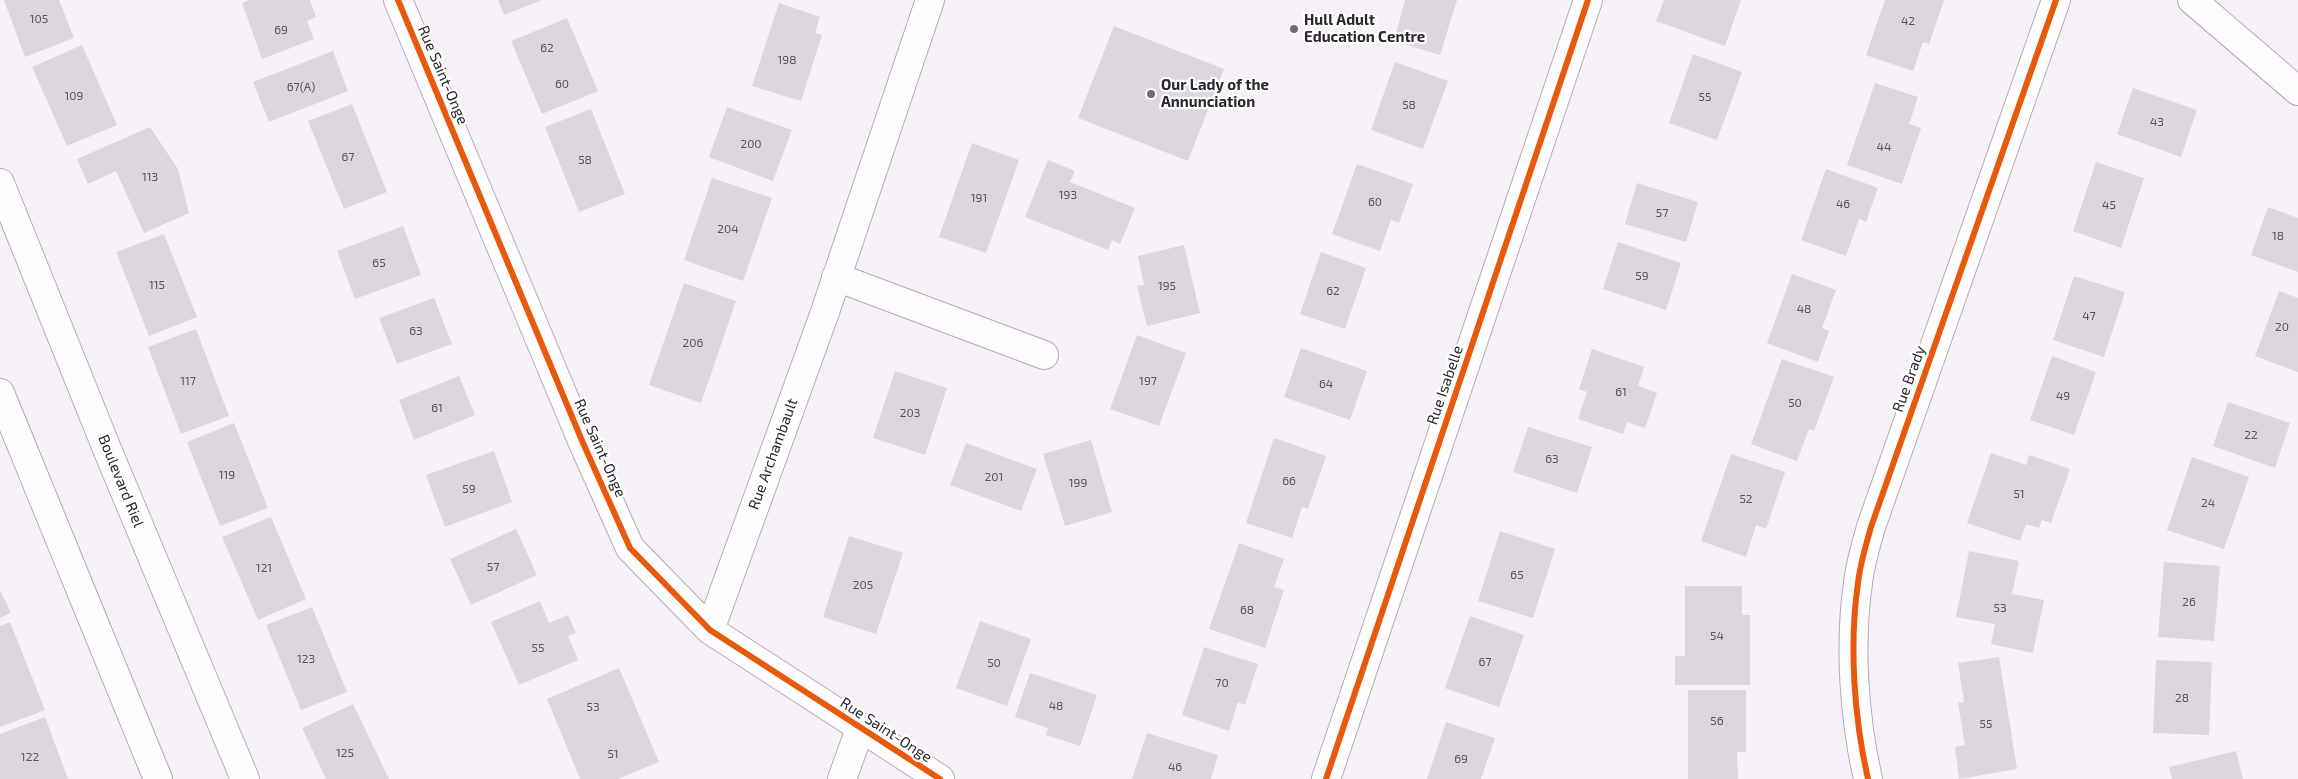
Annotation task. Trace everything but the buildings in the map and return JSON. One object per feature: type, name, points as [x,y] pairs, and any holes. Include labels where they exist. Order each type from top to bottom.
[{"type":"street","name":"Rue Saint-Onge","points":[[398,0],[583,443],[630,548],[710,630],[860,729],[940,779]]},
{"type":"street","name":"Rue Archambault","points":[[710,630],[836,277],[930,0]]},
{"type":"street","name":"Rue Isabelle","points":[[1326,779],[1588,0]]},
{"type":"street","name":"Rue Brady","points":[[1868,779],[1860,744],[1855,638],[1858,583],[1871,527],[2056,0]]},
{"type":"street","points":[[2192,0],[2298,91]]},
{"type":"street","name":"Boulevard Riel","points":[[0,182],[107,449],[244,779]]},
{"type":"street","points":[[836,277],[1044,355]]},
{"type":"street","points":[[0,393],[158,779]]},
{"type":"street","points":[[842,779],[860,729]]},
{"type":"cycle path","points":[[398,0],[583,443],[630,548],[710,630],[940,779]]},
{"type":"cycle path","points":[[1326,779],[1588,0]]},
{"type":"cycle path","points":[[1868,779],[1859,731],[1854,681],[1855,607],[1863,555],[1871,527],[2056,0]]},
{"type":"place","name":"Hull Adult Education Centre","points":[[1294,29]]},
{"type":"place","name":"Our Lady of the Annunciation","points":[[1151,94]]}]
